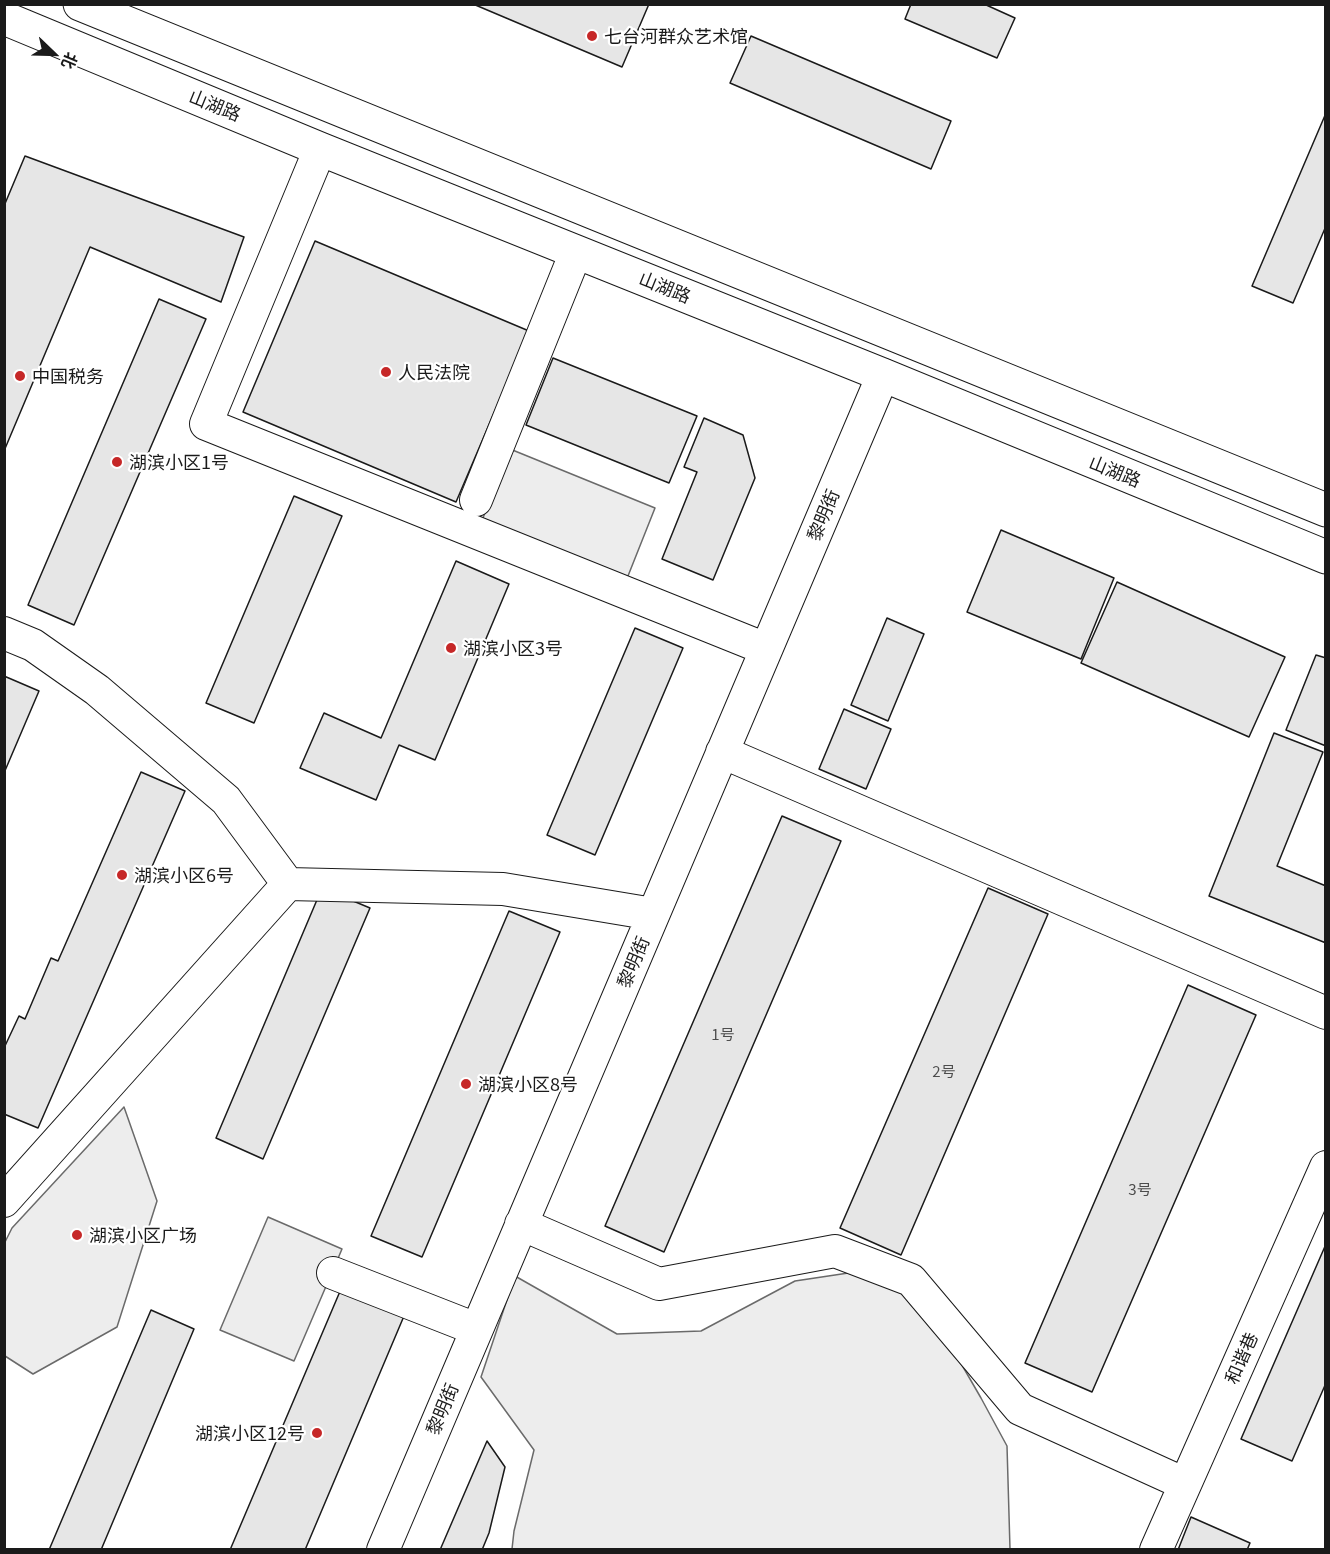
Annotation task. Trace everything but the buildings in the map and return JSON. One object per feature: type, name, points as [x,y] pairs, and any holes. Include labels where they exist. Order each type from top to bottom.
[{"type":"main road","points":[[80,4],[1326,510]]},
{"type":"main road","name":"山湖路","points":[[4,18],[320,149],[883,375],[1326,557]]},
{"type":"street","points":[[320,149],[206,424],[766,649]]},
{"type":"street","points":[[476,500],[576,252]]},
{"type":"street","name":"黎明街","points":[[383,1550],[883,375]]},
{"type":"street","points":[[4,633],[33,645],[97,690],[225,800],[288,884]]},
{"type":"street","points":[[722,752],[1326,1013]]},
{"type":"street","points":[[4,1201],[288,884],[503,890],[653,914]]},
{"type":"street","name":"和谐巷","points":[[1156,1550],[1326,1167]]},
{"type":"street","points":[[521,1224],[659,1284],[835,1251],[911,1280],[1020,1409],[1185,1484]]},
{"type":"street","points":[[333,1273],[476,1329]]},
{"type":"shaded area","points":[[510,449],[655,508],[626,581],[481,523]]},
{"type":"shaded area","name":"湖滨小区广场","points":[[124,1107],[157,1201],[117,1327],[33,1374],[5,1356],[5,1242],[12,1228]]},
{"type":"shaded area","points":[[268,1217],[342,1249],[294,1361],[220,1330]]},
{"type":"shaded area","points":[[855,1272],[891,1279],[944,1334],[981,1398],[1007,1446],[1010,1549],[512,1549],[514,1531],[534,1450],[481,1377],[515,1276],[617,1334],[701,1331],[795,1281]]},
{"type":"place","name":"七台河群众艺术馆","points":[[592,36]]},
{"type":"place","name":"人民法院","points":[[386,372]]},
{"type":"place","name":"中国税务","points":[[20,376]]},
{"type":"place","name":"湖滨小区1号","points":[[117,462]]},
{"type":"place","name":"湖滨小区3号","points":[[451,648]]},
{"type":"place","name":"湖滨小区6号","points":[[122,875]]},
{"type":"place","name":"湖滨小区8号","points":[[466,1084]]},
{"type":"place","name":"湖滨小区广场","points":[[77,1235]]},
{"type":"place","name":"湖滨小区12号","points":[[317,1433]]}]
